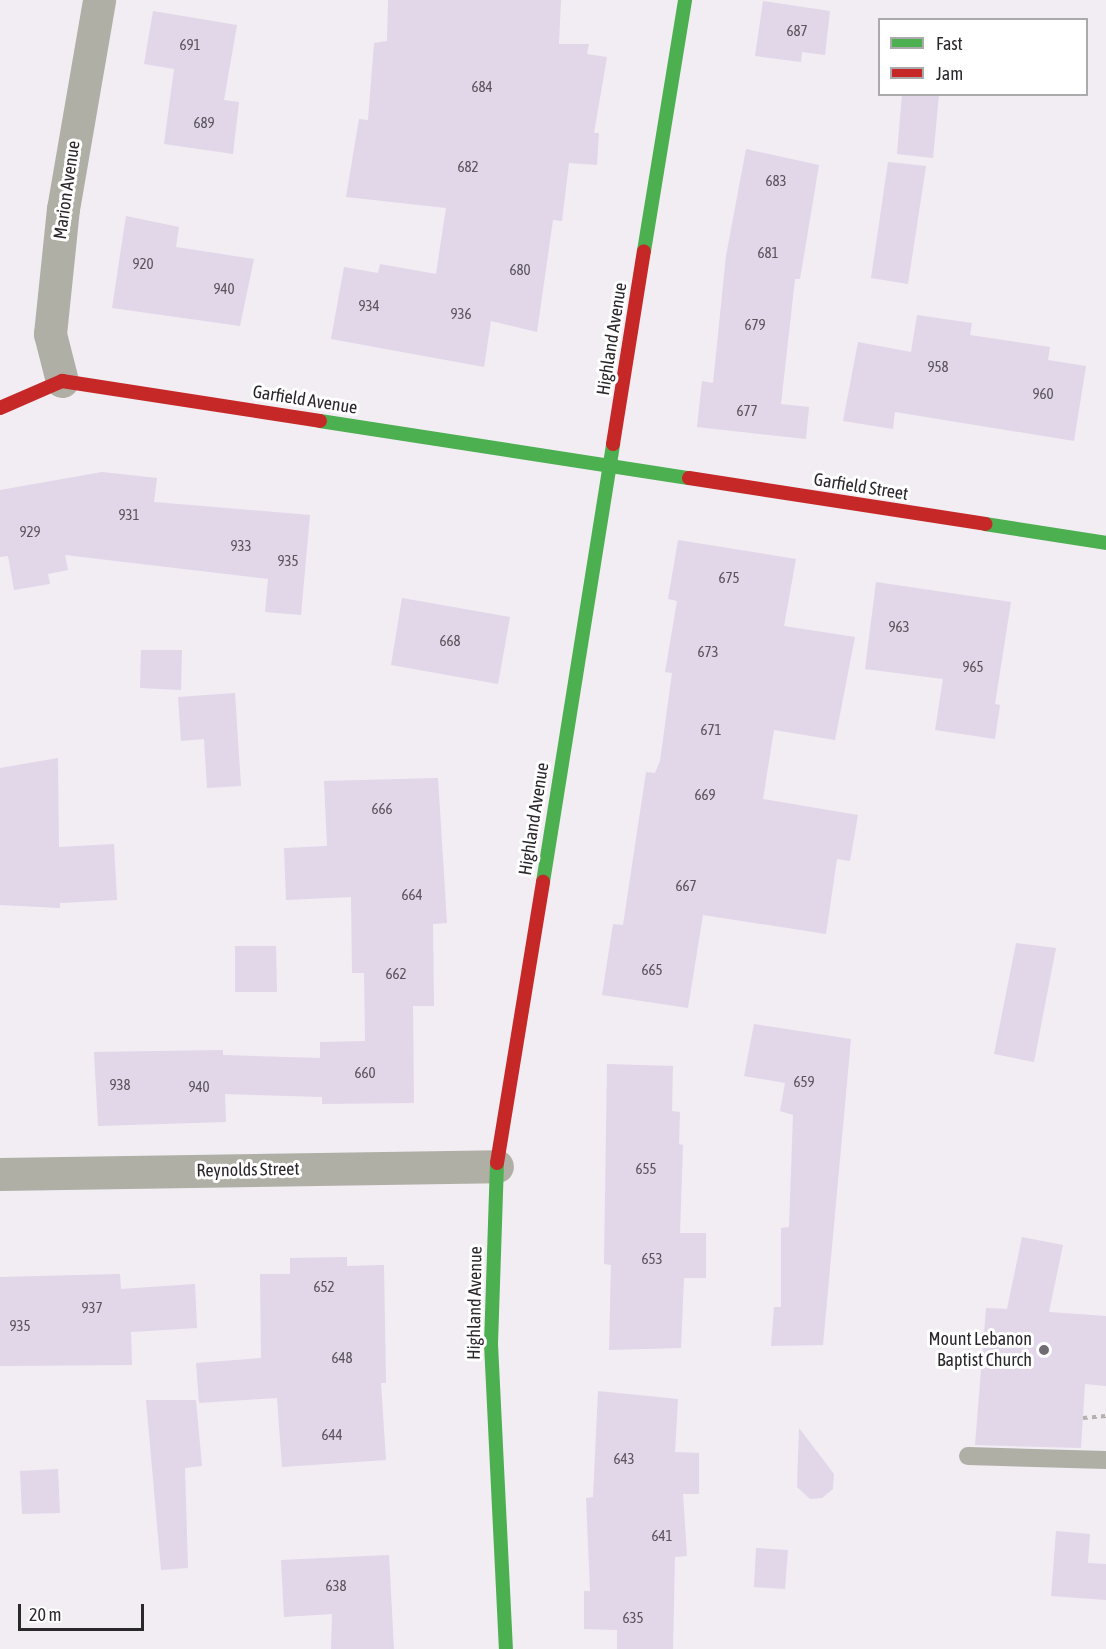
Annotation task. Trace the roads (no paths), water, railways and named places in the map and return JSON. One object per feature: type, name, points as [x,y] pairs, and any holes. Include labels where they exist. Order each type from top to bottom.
[{"type":"street","name":"Marion Avenue","points":[[62,381],[50,334],[63,209],[99,0]]},
{"type":"street","name":"Highland Avenue","points":[[506,1649],[491,1344],[496,1166],[685,0]]},
{"type":"street","points":[[0,408],[62,381]]},
{"type":"street","name":"Garfield Avenue","points":[[62,381],[610,466]]},
{"type":"street","name":"Garfield Street","points":[[610,466],[1106,543]]},
{"type":"street","name":"Reynolds Street","points":[[0,1174],[496,1166]]},
{"type":"lane","points":[[968,1456],[1106,1460]]},
{"type":"place","name":"Mount Lebanon Baptist Church","points":[[1044,1350]]}]
